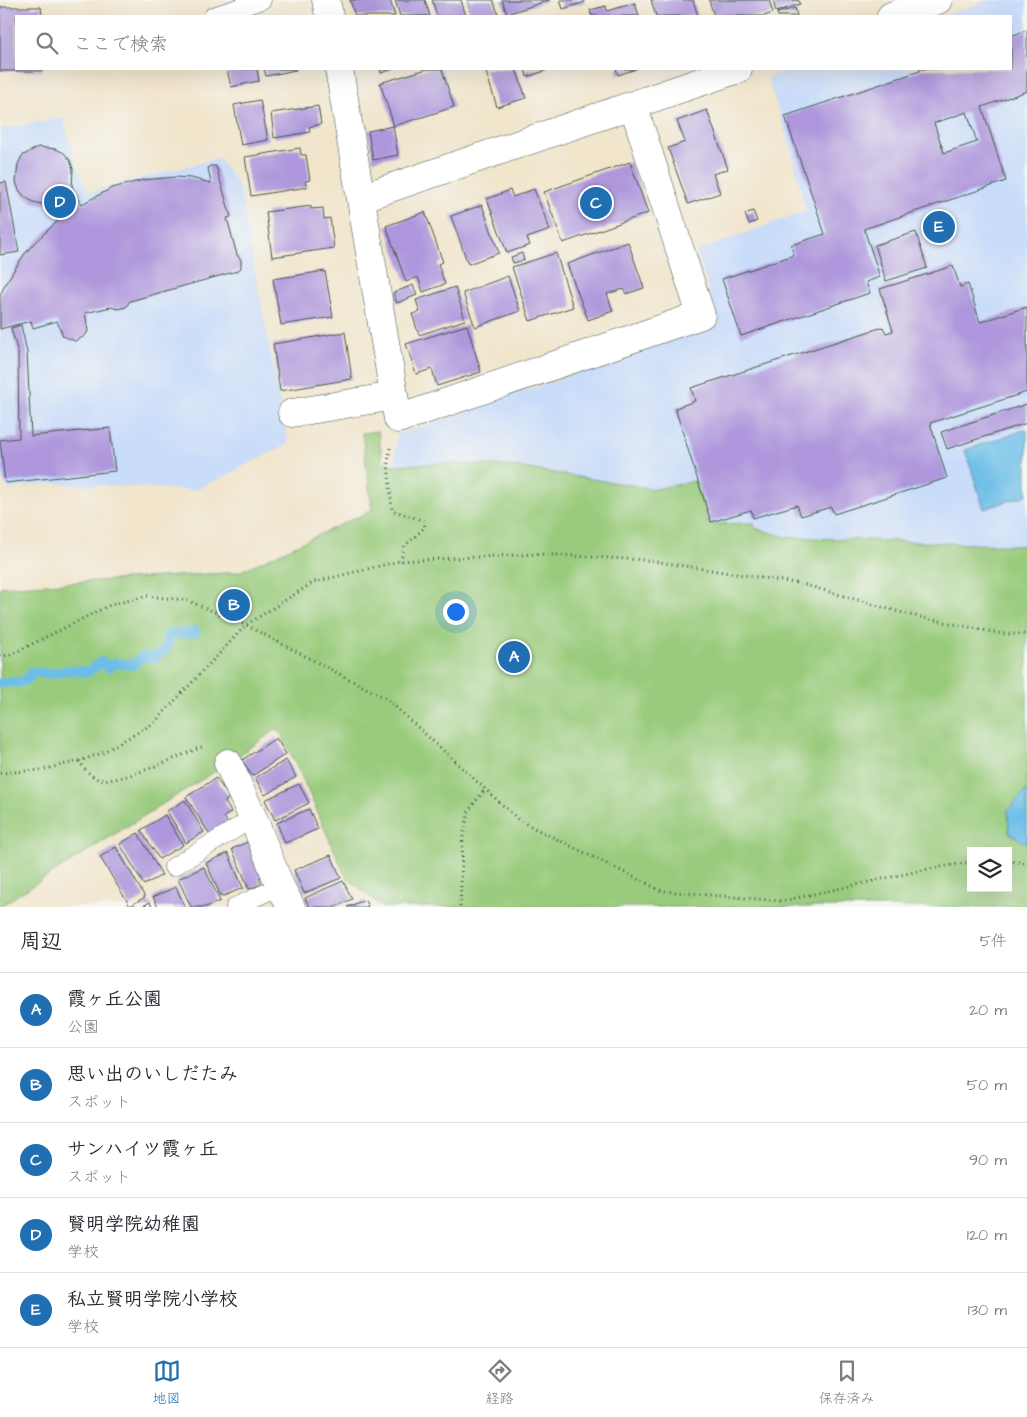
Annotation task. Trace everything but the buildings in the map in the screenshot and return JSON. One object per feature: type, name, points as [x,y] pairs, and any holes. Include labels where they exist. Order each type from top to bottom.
[{"type":"street","points":[[326,0],[329,15]]},
{"type":"street","points":[[891,11],[938,0]]},
{"type":"street","points":[[338,70],[398,419],[701,315],[634,105]]},
{"type":"street","points":[[361,198],[735,70]]},
{"type":"street","points":[[292,412],[394,396]]},
{"type":"street","points":[[228,763],[286,896]]},
{"type":"lane","points":[[216,15],[262,0]]},
{"type":"lane","points":[[173,867],[253,818]]},
{"type":"lane","points":[[235,907],[286,896]]},
{"type":"path","points":[[388,463],[392,510],[424,521],[424,527],[405,546],[400,561]]},
{"type":"path","points":[[0,773],[41,770],[79,761],[102,753],[154,723],[246,625],[314,582],[400,561],[538,554],[646,560],[802,584],[910,615],[1003,634],[1027,634]]},
{"type":"path","points":[[0,656],[10,655],[110,605],[147,596],[186,600],[246,625],[387,699],[520,821],[662,891],[782,901],[967,863]]},
{"type":"path","points":[[79,761],[88,773],[99,780],[120,778],[207,745],[228,763]]},
{"type":"path","points":[[460,907],[463,837],[469,810],[485,789]]},
{"type":"path","points":[[1012,861],[1027,863]]},
{"type":"shaded area","points":[[989,0],[1027,0],[1027,546],[786,537],[755,527],[754,523],[709,524],[695,481],[655,489],[509,466],[449,463],[394,465],[397,435],[720,324],[696,251],[806,211],[792,151],[767,77],[787,70],[1012,70],[1012,15],[945,15]]},
{"type":"shaded area","points":[[63,118],[74,157],[88,192],[219,158],[239,187],[288,444],[196,490],[50,483],[9,489],[0,477],[0,129]]},
{"type":"green space","points":[[378,431],[383,463],[394,465],[449,463],[509,466],[655,489],[696,481],[709,524],[754,523],[755,528],[786,537],[1027,546],[1027,907],[382,907],[346,877],[278,728],[228,763],[0,906],[0,587],[239,572],[372,510],[362,433]]},
{"type":"water","points":[[1027,429],[1027,495],[984,509],[965,450]]},
{"type":"water","points":[[1027,789],[1027,844],[1009,833],[1008,810]]},
{"type":"waterway","points":[[0,683],[22,682],[30,677],[31,672],[50,674],[69,670],[87,672],[102,662],[109,668],[115,663],[133,665],[143,656],[154,658],[167,648],[168,634],[192,633],[196,631]]},
{"type":"place","name":"賢明学院幼稚園","points":[[60,202]]},
{"type":"place","name":"サンハイツ霞ヶ丘","points":[[596,203]]},
{"type":"place","name":"私立賢明学院小学校","points":[[939,227]]},
{"type":"place","name":"思い出のいしだたみ","points":[[234,605]]},
{"type":"place","name":"霞ヶ丘公園","points":[[514,657]]}]
